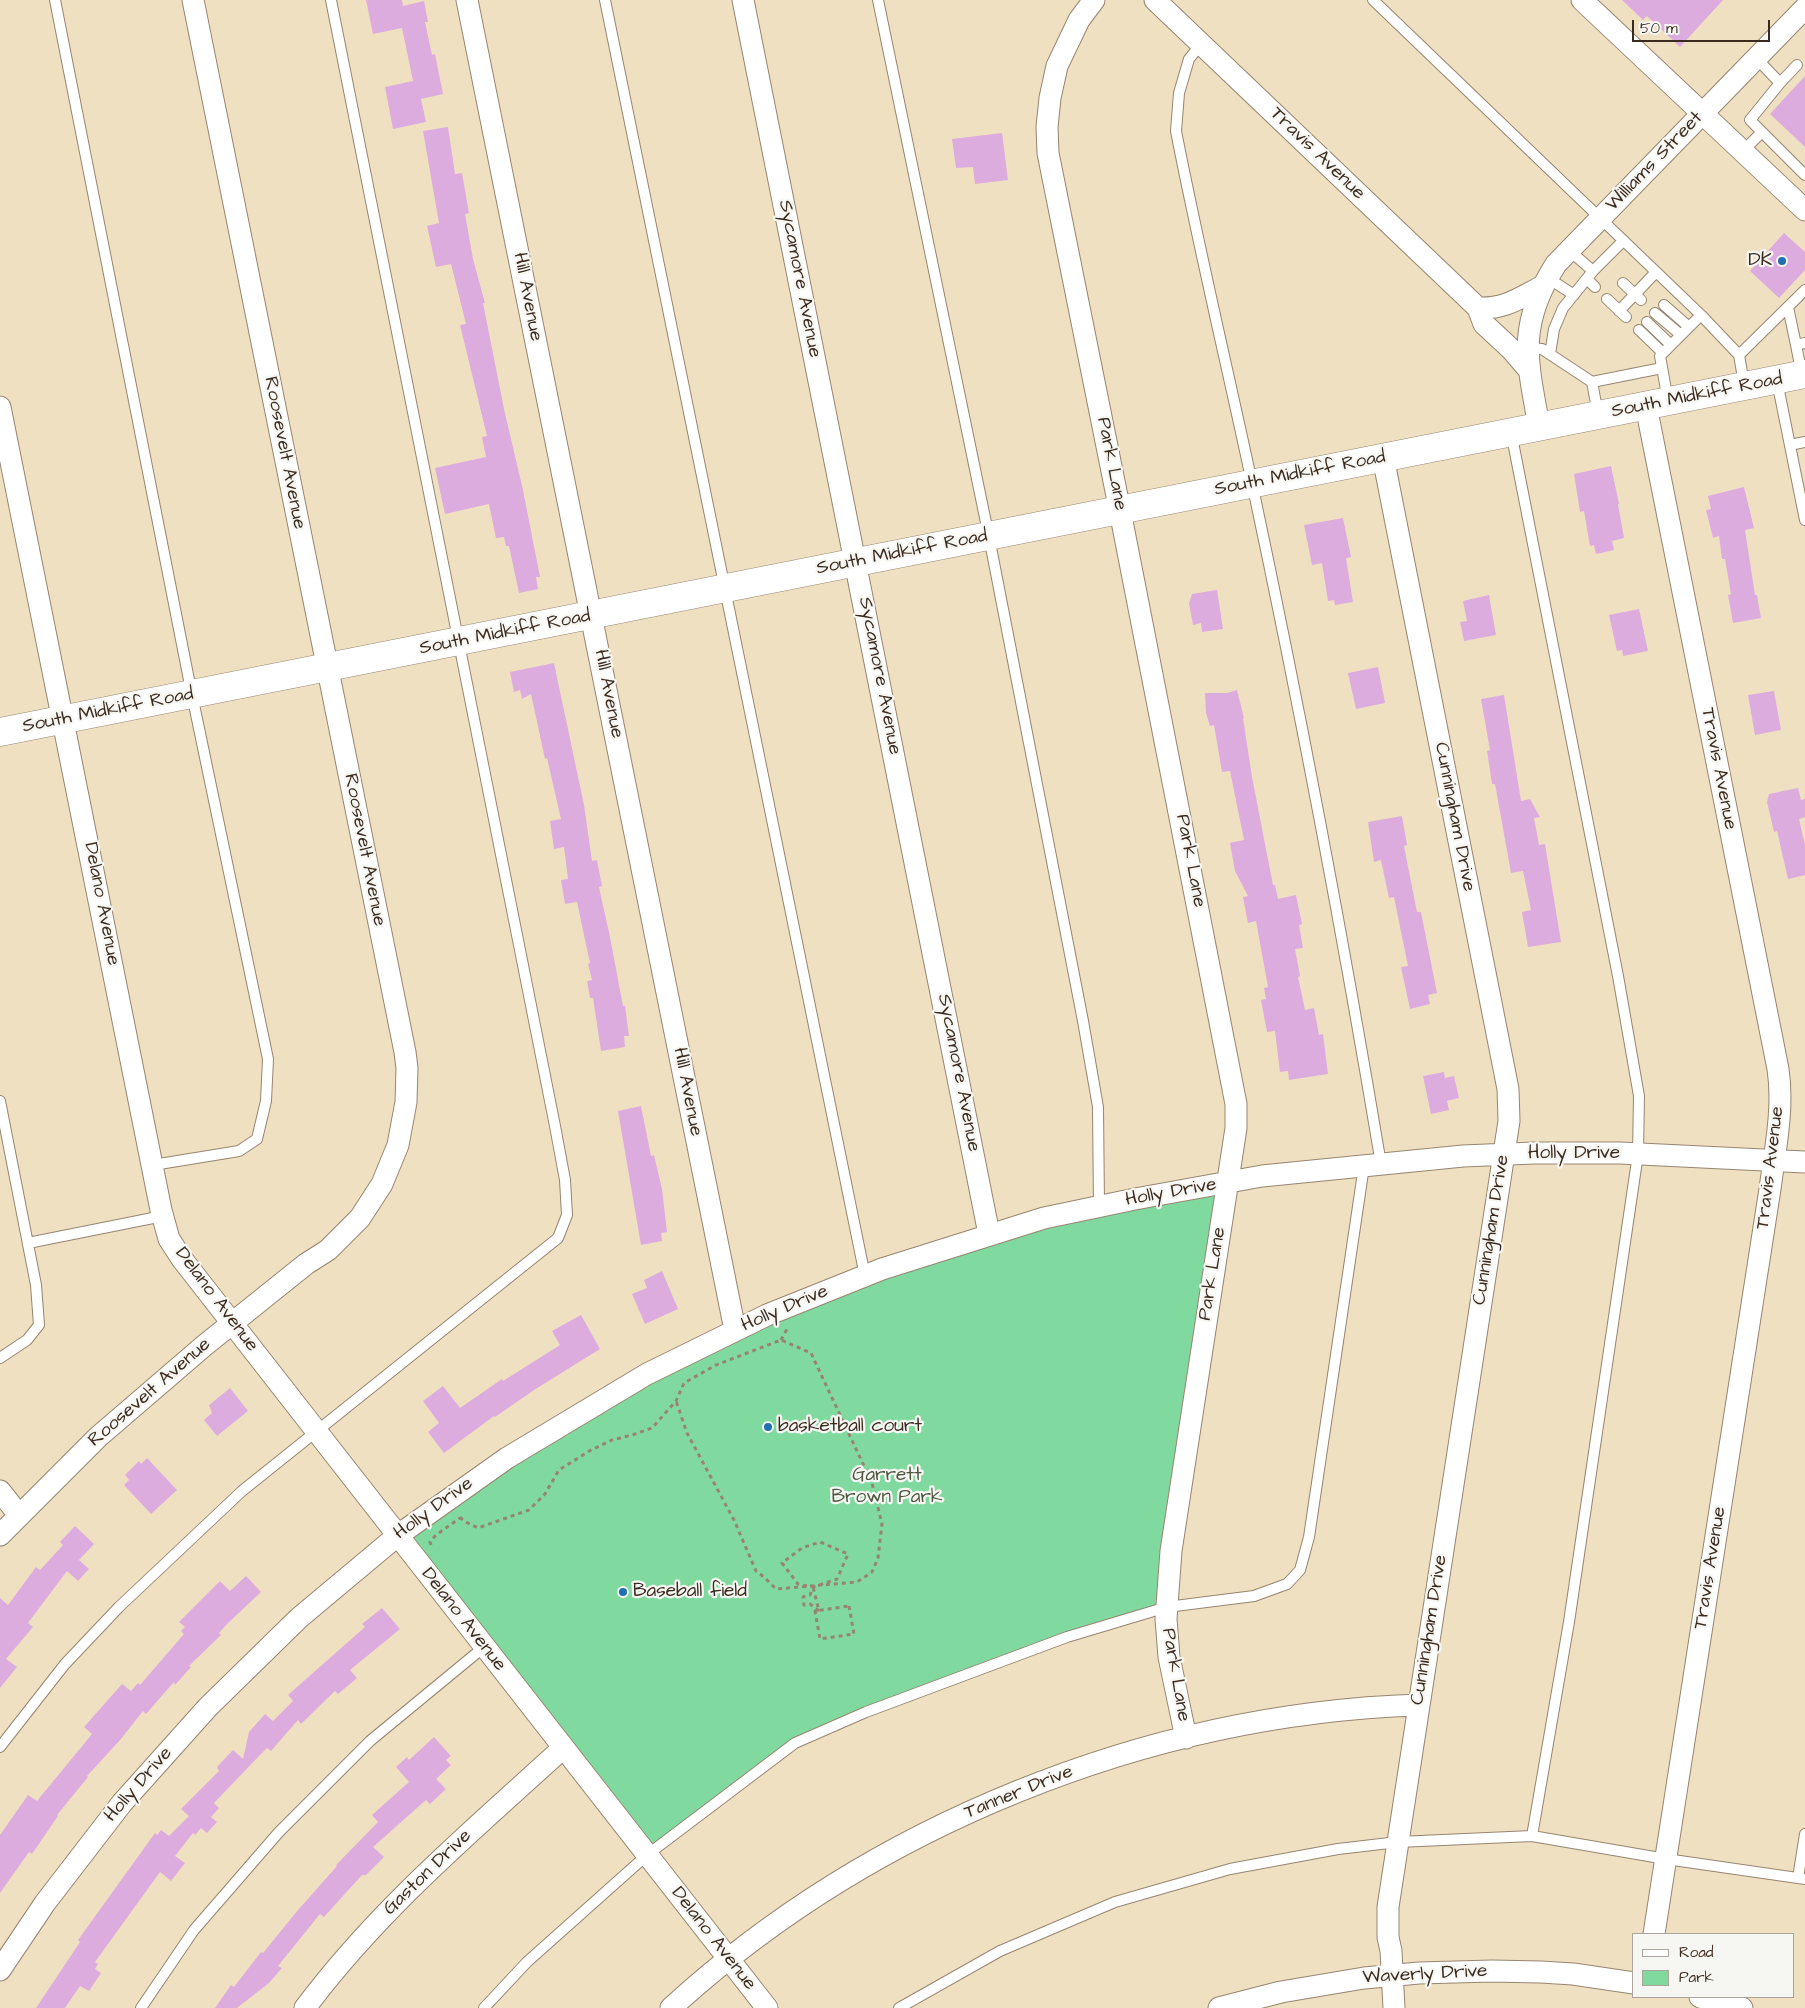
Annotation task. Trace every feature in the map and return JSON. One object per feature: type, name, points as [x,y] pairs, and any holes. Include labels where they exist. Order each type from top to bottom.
[{"type":"main road","name":"South Midkiff Road","points":[[0,732],[1795,376]]},
{"type":"street","name":"Roosevelt Avenue","points":[[0,1535],[98,1437],[233,1323],[306,1264],[328,1250],[355,1224],[382,1184],[394,1157],[404,1120],[407,1090],[405,1052],[193,0]]},
{"type":"street","name":"Hill Avenue","points":[[467,0],[735,1330]]},
{"type":"street","name":"Sycamore Avenue","points":[[743,0],[989,1234]]},
{"type":"street","name":"Park Lane","points":[[1094,0],[1079,20],[1057,66],[1050,98],[1047,127],[1048,153],[1236,1104],[1236,1128],[1171,1551],[1166,1619],[1169,1657],[1186,1738]]},
{"type":"street","name":"Travis Avenue","points":[[1155,0],[1478,308],[1484,324],[1511,349],[1529,370]]},
{"type":"street","points":[[1582,0],[1805,210]]},
{"type":"street","name":"Williams Street","points":[[1528,340],[1535,303],[1556,264],[1805,8]]},
{"type":"street","points":[[1478,308],[1494,309],[1505,306],[1545,282]]},
{"type":"street","points":[[1528,340],[1529,370],[1539,426]]},
{"type":"street","name":"Travis Avenue","points":[[1654,1933],[1779,1118],[1778,1069],[1657,404]]},
{"type":"street","name":"Delano Avenue","points":[[0,407],[169,1239],[176,1251],[397,1536],[767,2008]]},
{"type":"street","name":"Cunningham Drive","points":[[1383,457],[1508,1089],[1509,1121],[1418,1705],[1388,1916],[1394,2008]]},
{"type":"street","name":"Holly Drive","points":[[0,1970],[45,1903],[103,1827],[208,1707],[299,1618],[397,1536],[507,1458],[619,1390],[735,1330],[824,1290],[911,1259],[1044,1218],[1196,1187],[1262,1176],[1463,1156],[1534,1153],[1638,1154],[1805,1162]]},
{"type":"street","points":[[0,1491],[20,1515]]},
{"type":"street","name":"Tanner Drive","points":[[671,2008],[729,1959],[834,1884],[926,1833],[1021,1790],[1120,1755],[1254,1723],[1382,1706],[1418,1705]]},
{"type":"street","name":"Gaston Drive","points":[[305,2008],[323,1984],[401,1896],[563,1748]]},
{"type":"street","name":"Waverly Drive","points":[[1219,2008],[1281,1992],[1364,1978],[1492,1970],[1574,1974],[1632,1984]]},
{"type":"street","points":[[1704,1998],[1742,2008]]},
{"type":"lane","points":[[55,0],[192,695],[268,1059],[266,1101],[256,1139],[239,1152],[153,1164]]},
{"type":"lane","points":[[0,1747],[65,1664],[119,1608],[242,1491],[558,1238],[567,1215],[565,1180],[460,642],[331,0]]},
{"type":"lane","points":[[605,0],[865,1276]]},
{"type":"lane","points":[[878,0],[989,537],[1083,1021],[1098,1107],[1100,1206]]},
{"type":"lane","points":[[1373,0],[1701,315],[1739,355],[1745,386]]},
{"type":"lane","points":[[484,2008],[527,1962],[647,1855],[795,1743],[866,1712],[1056,1641],[1167,1607],[1254,1596],[1288,1584],[1300,1570],[1309,1537],[1373,1165],[1354,1003],[1252,484],[1176,131],[1179,93],[1189,58],[1201,44]]},
{"type":"lane","points":[[1756,58],[1780,83]]},
{"type":"lane","points":[[1797,65],[1750,120],[1805,176]]},
{"type":"lane","points":[[1743,151],[1762,132]]},
{"type":"lane","points":[[1550,354],[1554,329],[1564,308],[1594,271],[1623,241]]},
{"type":"lane","points":[[1570,251],[1594,271],[1610,271]]},
{"type":"lane","points":[[1594,271],[1595,287]]},
{"type":"lane","points":[[1607,299],[1623,314],[1646,288],[1656,272]]},
{"type":"lane","points":[[1545,282],[1574,295]]},
{"type":"lane","points":[[1622,283],[1638,297]]},
{"type":"lane","points":[[1739,355],[1805,290]]},
{"type":"lane","points":[[1796,299],[1804,308]]},
{"type":"lane","points":[[1664,305],[1689,327]]},
{"type":"lane","points":[[1788,307],[1801,344],[1795,376],[1790,445],[1805,520]]},
{"type":"lane","points":[[1655,313],[1681,335]]},
{"type":"lane","points":[[1657,404],[1662,368],[1660,356],[1701,315]]},
{"type":"lane","points":[[1647,322],[1671,345]]},
{"type":"lane","points":[[1639,330],[1663,353]]},
{"type":"lane","points":[[1528,340],[1592,382],[1599,415]]},
{"type":"lane","points":[[1592,382],[1662,368]]},
{"type":"lane","points":[[1511,432],[1618,976],[1639,1096],[1638,1154],[1569,1622],[1532,1836]]},
{"type":"lane","points":[[1790,445],[1805,442]]},
{"type":"lane","points":[[0,1101],[36,1285],[39,1325],[27,1340],[0,1358]]},
{"type":"lane","points":[[28,1243],[163,1216]]},
{"type":"lane","points":[[141,2008],[194,1930],[279,1832],[370,1741],[484,1647]]},
{"type":"lane","points":[[899,2008],[1000,1952],[1114,1902],[1230,1869],[1338,1848],[1398,1842],[1532,1836],[1666,1859],[1802,1879],[1805,1834]]},
{"type":"path","points":[[448,1500],[464,1522],[478,1528],[528,1510],[545,1494],[560,1470],[591,1450],[612,1440],[652,1428],[676,1401],[684,1383],[716,1365],[781,1340],[789,1325]]},
{"type":"path","points":[[676,1401],[687,1433],[734,1520],[756,1571],[776,1589],[857,1582],[872,1572],[878,1558],[882,1524],[872,1483],[812,1353],[781,1340]]},
{"type":"path","points":[[433,1551],[430,1542],[436,1535],[460,1518]]},
{"type":"path","points":[[820,1542],[848,1554],[837,1579],[813,1587],[798,1584],[782,1563],[802,1548],[820,1542]]},
{"type":"path","points":[[813,1587],[820,1611]]},
{"type":"path","points":[[813,1587],[810,1596],[803,1597],[804,1605],[810,1604],[820,1611],[850,1606],[854,1634],[820,1639],[815,1611],[820,1611]]},
{"type":"green space","name":"Garrett Brown Park","points":[[1227,1183],[1166,1607],[1067,1637],[795,1743],[650,1854],[397,1536],[562,1424],[887,1267]]},
{"type":"building","points":[[366,0],[402,0],[403,6],[424,1],[428,22],[425,22],[432,55],[435,54],[443,94],[421,99],[426,122],[393,129],[385,87],[413,81],[402,28],[373,34]]},
{"type":"building","points":[[1622,0],[1723,0],[1680,47],[1647,16],[1643,20]]},
{"type":"building","points":[[1805,76],[1805,147],[1770,114]]},
{"type":"building","points":[[448,127],[455,174],[462,173],[469,213],[465,214],[473,259],[485,303],[483,303],[504,409],[523,490],[540,577],[536,577],[538,589],[519,593],[509,546],[506,546],[504,537],[496,538],[489,504],[445,514],[435,468],[486,457],[482,437],[487,436],[460,325],[466,324],[451,264],[436,267],[427,226],[439,223],[423,131]]},
{"type":"building","points":[[1002,133],[1008,180],[975,184],[973,167],[956,168],[952,139]]},
{"type":"building","name":"DK","points":[[1784,233],[1805,252],[1805,270],[1779,298],[1750,271]]},
{"type":"building","points":[[1611,466],[1624,538],[1612,541],[1614,550],[1596,554],[1594,545],[1590,546],[1584,511],[1580,512],[1574,474]]},
{"type":"building","points":[[1744,487],[1754,528],[1745,530],[1755,595],[1757,595],[1761,618],[1733,623],[1728,595],[1731,594],[1725,559],[1722,559],[1719,536],[1713,538],[1706,510],[1711,509],[1708,496]]},
{"type":"building","points":[[1343,518],[1351,557],[1346,558],[1353,602],[1335,605],[1334,600],[1328,601],[1322,563],[1312,565],[1304,525]]},
{"type":"building","points":[[1217,590],[1223,629],[1202,632],[1201,623],[1193,625],[1189,603],[1192,594]]},
{"type":"building","points":[[1489,595],[1496,635],[1464,641],[1460,622],[1467,621],[1463,601]]},
{"type":"building","points":[[1639,609],[1648,651],[1623,656],[1622,650],[1617,651],[1609,615]]},
{"type":"building","points":[[554,663],[584,805],[592,861],[597,860],[602,886],[599,887],[623,1006],[625,1006],[629,1036],[624,1036],[625,1047],[601,1051],[593,998],[590,998],[587,981],[592,980],[588,964],[590,963],[577,902],[565,904],[561,880],[568,879],[564,847],[554,849],[550,821],[561,819],[547,758],[545,759],[531,694],[522,699],[520,690],[514,692],[510,672]]},
{"type":"building","points":[[1378,667],[1385,703],[1356,709],[1348,673]]},
{"type":"building","points":[[1237,690],[1244,718],[1252,777],[1273,885],[1275,885],[1278,899],[1296,895],[1302,924],[1299,925],[1303,948],[1295,949],[1300,976],[1298,977],[1305,1010],[1314,1008],[1319,1035],[1323,1034],[1328,1074],[1289,1080],[1288,1071],[1280,1072],[1275,1031],[1267,1032],[1261,1000],[1266,999],[1264,988],[1268,987],[1256,921],[1248,923],[1243,897],[1248,896],[1235,871],[1230,843],[1244,840],[1230,771],[1222,772],[1214,725],[1210,726],[1206,713],[1205,693],[1227,693]]},
{"type":"building","points":[[1774,691],[1781,730],[1755,735],[1748,695]]},
{"type":"building","points":[[1504,695],[1521,801],[1530,799],[1540,817],[1534,818],[1539,845],[1545,844],[1561,942],[1528,947],[1522,912],[1531,910],[1523,871],[1511,873],[1495,784],[1492,784],[1487,751],[1490,750],[1481,699]]},
{"type":"building","points":[[1798,788],[1801,800],[1805,799],[1805,817],[1799,819],[1805,845],[1805,875],[1788,879],[1777,831],[1774,832],[1767,802],[1769,794]]},
{"type":"building","points":[[1402,816],[1407,845],[1404,846],[1417,912],[1421,912],[1437,993],[1428,995],[1430,1004],[1410,1009],[1401,967],[1408,966],[1394,897],[1389,898],[1381,860],[1374,862],[1368,822]]},
{"type":"building","points":[[1444,1072],[1445,1078],[1454,1076],[1459,1098],[1447,1101],[1449,1110],[1431,1114],[1423,1076]]},
{"type":"building","points":[[641,1106],[651,1156],[654,1155],[662,1189],[667,1232],[661,1233],[662,1241],[641,1245],[618,1111]]},
{"type":"building","points":[[662,1271],[678,1309],[645,1324],[632,1294],[647,1288],[644,1280]]},
{"type":"building","points":[[581,1315],[600,1349],[494,1416],[444,1453],[428,1432],[439,1423],[423,1401],[443,1386],[460,1408],[502,1379],[503,1381],[560,1345],[552,1331]]},
{"type":"building","points":[[230,1388],[248,1411],[217,1436],[204,1420],[212,1413],[209,1405]]},
{"type":"building","points":[[147,1458],[177,1490],[151,1514],[124,1485],[129,1480],[125,1475],[139,1461],[141,1464]]},
{"type":"building","points":[[75,1526],[94,1544],[79,1560],[89,1569],[78,1581],[67,1571],[28,1623],[33,1627],[6,1659],[17,1667],[0,1688],[0,1598],[8,1605],[36,1567],[40,1570],[63,1545],[60,1542]]},
{"type":"building","points":[[246,1576],[261,1592],[226,1625],[219,1633],[221,1635],[189,1666],[191,1667],[175,1685],[174,1682],[146,1714],[143,1711],[121,1739],[87,1776],[57,1815],[32,1854],[29,1852],[0,1893],[0,1835],[28,1795],[37,1801],[92,1734],[84,1727],[122,1684],[131,1691],[138,1683],[140,1685],[184,1634],[181,1631],[185,1627],[179,1622],[220,1581],[230,1591]]},
{"type":"building","points":[[382,1608],[400,1629],[350,1670],[357,1678],[338,1694],[335,1691],[301,1724],[298,1720],[271,1751],[267,1748],[214,1803],[219,1808],[211,1817],[217,1822],[207,1833],[201,1828],[195,1835],[193,1833],[175,1856],[185,1863],[171,1881],[160,1872],[95,1962],[98,1964],[95,1969],[101,1973],[89,1991],[80,1986],[65,2008],[36,2008],[80,1942],[78,1940],[155,1833],[157,1835],[161,1830],[169,1836],[189,1816],[181,1809],[219,1771],[217,1767],[233,1750],[243,1759],[249,1732],[265,1714],[273,1721],[293,1701],[288,1695],[365,1627],[362,1624]]},
{"type":"building","points":[[434,1737],[451,1756],[446,1760],[451,1765],[436,1779],[446,1789],[430,1804],[426,1800],[373,1847],[384,1857],[366,1875],[362,1875],[324,1917],[320,1914],[278,1966],[282,1968],[269,1983],[237,2008],[215,2008],[231,1985],[234,1987],[261,1952],[263,1953],[336,1865],[378,1822],[372,1815],[409,1782],[396,1767],[407,1757],[409,1760]]},
{"type":"place","name":"DK","points":[[1782,261]]},
{"type":"place","name":"basketball court","points":[[768,1427]]},
{"type":"place","name":"Baseball field","points":[[623,1592]]}]
